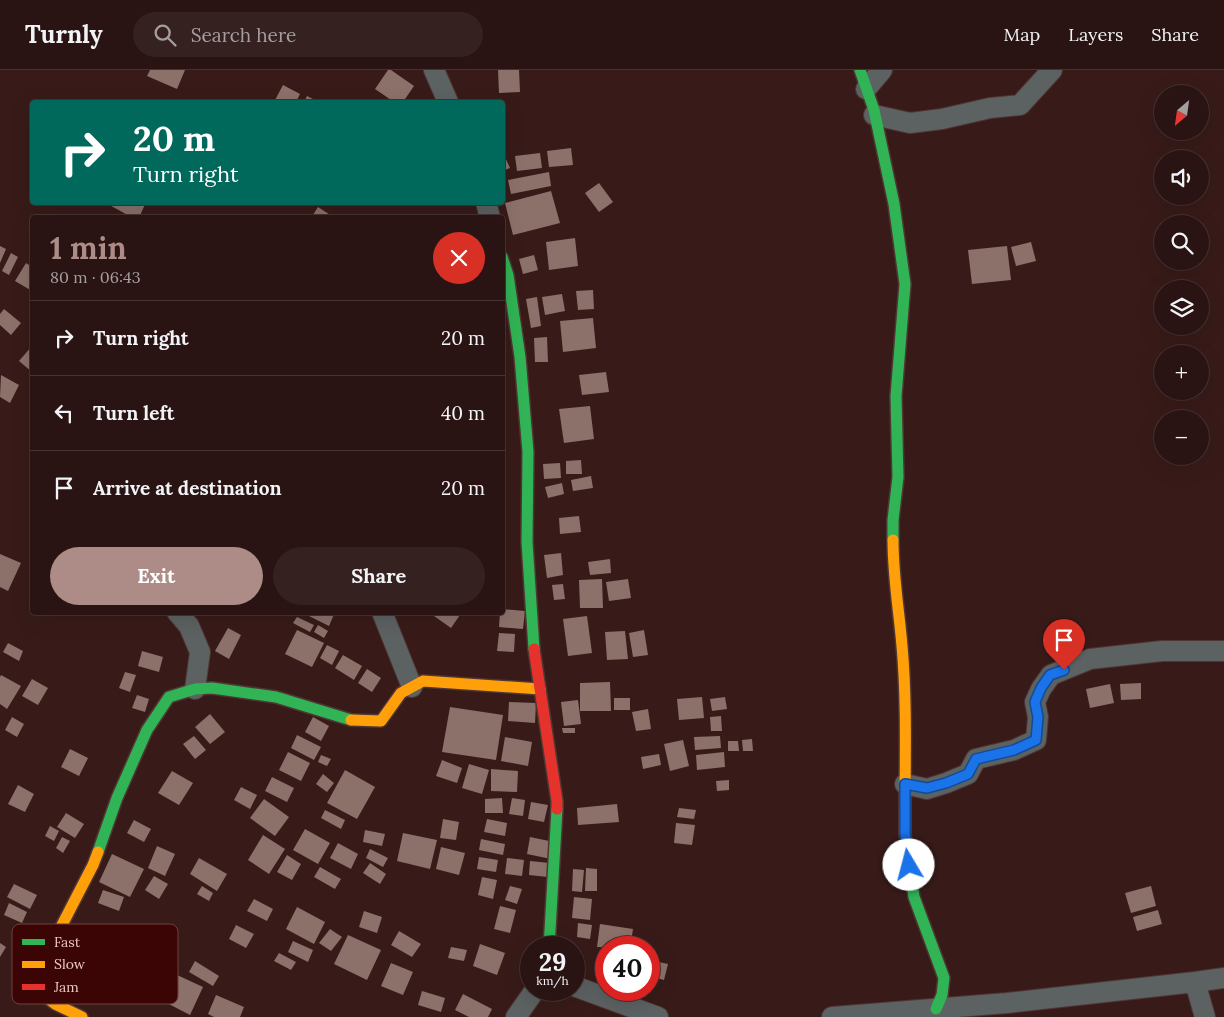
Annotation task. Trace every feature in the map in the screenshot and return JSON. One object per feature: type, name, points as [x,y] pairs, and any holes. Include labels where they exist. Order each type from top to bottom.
[{"type":"street","points":[[434,70],[447,100]]},
{"type":"street","points":[[860,70],[874,115],[894,204],[904,284],[896,396],[898,477],[893,520],[893,572],[902,646],[905,704],[905,832],[914,897],[944,978],[942,995],[936,1009]]},
{"type":"street","points":[[866,89],[882,70]]},
{"type":"street","points":[[874,115],[910,123],[942,119],[990,108],[1020,105],[1052,70]]},
{"type":"street","points":[[505,266],[520,357],[528,452],[527,542],[532,636],[557,801],[550,936]]},
{"type":"street","points":[[180,615],[189,626],[200,652],[195,689]]},
{"type":"street","points":[[383,615],[412,688]]},
{"type":"street","points":[[905,784],[927,788],[946,783],[968,774],[976,759],[1014,750],[1036,740],[1038,717],[1035,702],[1041,688],[1050,675],[1090,659],[1162,651],[1224,651]]},
{"type":"street","points":[[63,924],[93,865],[116,798],[147,730],[169,697],[195,689],[212,688],[276,697],[349,720],[381,721],[402,693],[423,681],[540,689]]},
{"type":"street","points":[[832,1017],[1007,1003],[1224,978]]},
{"type":"street","points":[[1195,982],[1205,1017]]},
{"type":"street","points":[[585,990],[658,1017]]},
{"type":"street","points":[[516,1017],[527,1001]]},
{"type":"street","points":[[55,1004],[82,1017]]},
{"type":"building","points":[[150,70],[185,70],[177,89],[147,76]]},
{"type":"building","points":[[388,70],[391,70],[414,86],[404,100],[391,100],[375,89]]},
{"type":"building","points":[[498,70],[519,70],[520,92],[499,93]]},
{"type":"building","points":[[283,85],[300,94],[297,100],[275,100]]},
{"type":"building","points":[[307,96],[315,100],[305,100]]},
{"type":"building","points":[[571,148],[573,165],[549,167],[547,151]]},
{"type":"building","points":[[540,153],[542,168],[517,171],[515,156]]},
{"type":"building","points":[[505,157],[510,168],[505,170]]},
{"type":"building","points":[[549,172],[551,186],[511,194],[508,180]]},
{"type":"building","points":[[599,183],[613,202],[599,212],[585,193]]},
{"type":"building","points":[[551,191],[560,223],[513,235],[505,203]]},
{"type":"building","points":[[109,205],[145,205],[140,215],[128,215]]},
{"type":"building","points":[[318,207],[330,215],[313,215]]},
{"type":"building","points":[[575,238],[578,266],[549,270],[546,242]]},
{"type":"building","points":[[1031,242],[1036,261],[1016,266],[1011,247]]},
{"type":"building","points":[[0,246],[6,249],[0,263]]},
{"type":"building","points":[[1007,246],[1011,280],[972,284],[968,250]]},
{"type":"building","points":[[11,253],[18,257],[9,275],[2,271]]},
{"type":"building","points":[[534,255],[538,270],[523,274],[519,259]]},
{"type":"building","points":[[26,263],[30,266],[30,290],[15,281]]},
{"type":"building","points":[[593,290],[594,309],[578,310],[576,291]]},
{"type":"building","points":[[562,294],[565,311],[545,315],[542,297]]},
{"type":"building","points":[[537,297],[541,326],[531,328],[526,299]]},
{"type":"building","points":[[4,309],[21,323],[11,335],[0,325],[0,314]]},
{"type":"building","points":[[593,318],[596,348],[563,352],[560,321]]},
{"type":"building","points":[[547,337],[548,362],[535,362],[534,338]]},
{"type":"building","points":[[30,348],[30,370],[19,361]]},
{"type":"building","points":[[606,372],[609,392],[582,395],[579,375]]},
{"type":"building","points":[[1,375],[19,385],[10,403],[0,397]]},
{"type":"building","points":[[590,406],[594,439],[564,443],[559,409]]},
{"type":"building","points":[[581,460],[582,474],[566,474],[566,461]]},
{"type":"building","points":[[560,463],[561,478],[544,479],[543,464]]},
{"type":"building","points":[[591,476],[593,488],[573,491],[571,480]]},
{"type":"building","points":[[562,483],[564,494],[548,498],[545,487]]},
{"type":"building","points":[[579,516],[581,532],[560,534],[559,518]]},
{"type":"building","points":[[561,553],[563,575],[547,578],[544,555]]},
{"type":"building","points":[[0,554],[21,563],[8,591],[0,587]]},
{"type":"building","points":[[610,559],[611,573],[590,575],[588,562]]},
{"type":"building","points":[[602,579],[603,608],[580,608],[579,580]]},
{"type":"building","points":[[628,579],[631,598],[609,601],[606,582]]},
{"type":"building","points":[[563,584],[565,599],[554,600],[552,585]]},
{"type":"building","points":[[505,609],[525,611],[523,629],[499,627],[500,615],[505,615]]},
{"type":"building","points":[[307,615],[334,615],[329,626]]},
{"type":"building","points":[[434,615],[460,615],[451,628]]},
{"type":"building","points":[[587,616],[592,653],[568,656],[563,619]]},
{"type":"building","points":[[297,617],[314,625],[310,632],[293,623]]},
{"type":"building","points":[[318,625],[328,631],[324,638],[314,632]]},
{"type":"building","points":[[228,628],[241,635],[229,659],[215,651]]},
{"type":"building","points":[[297,630],[324,643],[312,667],[285,654]]},
{"type":"building","points":[[644,630],[648,655],[633,657],[629,633]]},
{"type":"building","points":[[625,631],[628,659],[607,660],[605,632]]},
{"type":"building","points":[[499,633],[515,634],[514,652],[497,651]]},
{"type":"building","points":[[8,643],[23,651],[19,661],[3,652]]},
{"type":"building","points":[[327,645],[339,651],[332,665],[320,658]]},
{"type":"building","points":[[142,651],[163,657],[159,672],[138,666]]},
{"type":"building","points":[[343,655],[362,666],[354,680],[335,668]]},
{"type":"building","points":[[367,669],[381,678],[372,692],[358,683]]},
{"type":"building","points":[[125,672],[136,675],[130,692],[119,688]]},
{"type":"building","points":[[1,675],[21,686],[7,709],[0,704]]},
{"type":"building","points":[[32,679],[48,688],[38,705],[22,696]]},
{"type":"building","points":[[610,682],[611,711],[580,711],[580,683]]},
{"type":"building","points":[[1141,683],[1141,699],[1121,700],[1120,684]]},
{"type":"building","points":[[1110,684],[1114,703],[1090,708],[1086,689]]},
{"type":"building","points":[[137,695],[149,699],[145,712],[132,708]]},
{"type":"building","points":[[702,697],[704,718],[679,720],[677,699]]},
{"type":"building","points":[[725,697],[727,709],[712,711],[710,699]]},
{"type":"building","points":[[614,698],[630,698],[630,710],[614,710]]},
{"type":"building","points":[[578,700],[581,724],[564,726],[561,702]]},
{"type":"building","points":[[509,702],[536,703],[535,723],[508,721]]},
{"type":"building","points":[[450,707],[503,715],[496,760],[442,752]]},
{"type":"building","points":[[648,709],[651,729],[636,731],[632,712]]},
{"type":"building","points":[[210,714],[225,732],[210,744],[195,727]]},
{"type":"building","points":[[721,716],[722,731],[711,731],[710,717]]},
{"type":"building","points":[[12,717],[24,724],[17,737],[5,730]]},
{"type":"building","points":[[313,717],[329,726],[321,741],[305,732]]},
{"type":"building","points":[[562,728],[575,728],[575,733],[563,733]]},
{"type":"building","points":[[297,735],[321,747],[314,760],[291,748]]},
{"type":"building","points":[[194,736],[206,750],[195,759],[183,744]]},
{"type":"building","points":[[720,736],[721,748],[695,750],[694,737]]},
{"type":"building","points":[[505,737],[532,742],[528,766],[501,761]]},
{"type":"building","points":[[752,739],[753,751],[743,751],[742,740]]},
{"type":"building","points":[[683,740],[689,766],[670,771],[664,744]]},
{"type":"building","points":[[728,741],[738,741],[739,751],[728,751]]},
{"type":"building","points":[[70,749],[88,758],[79,776],[61,767]]},
{"type":"building","points":[[288,752],[310,763],[301,781],[279,770]]},
{"type":"building","points":[[724,752],[725,767],[697,770],[696,755]]},
{"type":"building","points":[[659,754],[661,765],[643,769],[641,757]]},
{"type":"building","points":[[321,755],[331,759],[327,766],[318,762]]},
{"type":"building","points":[[442,760],[462,768],[457,783],[436,776]]},
{"type":"building","points":[[469,764],[489,770],[482,794],[462,788]]},
{"type":"building","points":[[491,769],[518,771],[517,792],[491,791]]},
{"type":"building","points":[[345,770],[375,787],[357,819],[327,803]]},
{"type":"building","points":[[172,771],[193,783],[179,805],[158,793]]},
{"type":"building","points":[[323,774],[334,783],[327,792],[316,784]]},
{"type":"building","points":[[272,777],[294,788],[287,802],[265,791]]},
{"type":"building","points":[[729,780],[729,790],[717,791],[716,781]]},
{"type":"building","points":[[18,785],[34,794],[25,812],[8,804]]},
{"type":"building","points":[[241,787],[257,795],[250,809],[234,800]]},
{"type":"building","points":[[502,798],[503,813],[485,813],[485,799]]},
{"type":"building","points":[[512,798],[525,800],[523,816],[509,814]]},
{"type":"building","points":[[264,799],[289,817],[275,836],[250,818]]},
{"type":"building","points":[[531,802],[548,805],[544,822],[528,819]]},
{"type":"building","points":[[617,804],[619,822],[578,825],[577,808]]},
{"type":"building","points":[[679,808],[696,810],[694,819],[677,817]]},
{"type":"building","points":[[325,810],[345,820],[341,829],[321,818]]},
{"type":"building","points":[[66,813],[84,824],[75,838],[57,827]]},
{"type":"building","points":[[443,819],[459,822],[456,840],[440,838]]},
{"type":"building","points":[[487,819],[507,823],[505,836],[484,832]]},
{"type":"building","points":[[134,820],[151,829],[144,842],[127,833]]},
{"type":"building","points":[[676,823],[695,825],[692,845],[674,843]]},
{"type":"building","points":[[50,826],[59,831],[54,841],[45,836]]},
{"type":"building","points":[[305,829],[330,843],[318,864],[293,850]]},
{"type":"building","points":[[365,830],[385,834],[382,846],[363,842]]},
{"type":"building","points":[[403,833],[437,840],[430,869],[397,861]]},
{"type":"building","points":[[263,835],[285,849],[269,874],[248,860]]},
{"type":"building","points":[[62,837],[70,841],[63,853],[56,848]]},
{"type":"building","points":[[530,837],[554,842],[551,859],[527,854]]},
{"type":"building","points":[[481,839],[505,844],[503,855],[479,850]]},
{"type":"building","points":[[338,843],[358,854],[351,869],[330,858]]},
{"type":"building","points":[[157,846],[175,854],[165,876],[148,868]]},
{"type":"building","points":[[441,847],[465,853],[459,875],[436,869]]},
{"type":"building","points":[[370,849],[388,858],[383,867],[366,858]]},
{"type":"building","points":[[112,854],[144,869],[130,897],[99,882]]},
{"type":"building","points":[[287,855],[301,864],[292,880],[277,872]]},
{"type":"building","points":[[479,857],[498,860],[496,872],[477,869]]},
{"type":"building","points":[[199,858],[227,874],[217,891],[190,874]]},
{"type":"building","points":[[507,858],[524,860],[522,876],[505,874]]},
{"type":"building","points":[[530,861],[550,863],[548,877],[529,875]]},
{"type":"building","points":[[370,863],[386,874],[380,884],[363,873]]},
{"type":"building","points":[[320,867],[341,879],[335,889],[314,877]]},
{"type":"building","points":[[586,868],[597,869],[597,891],[585,891]]},
{"type":"building","points":[[573,869],[584,870],[582,892],[572,891]]},
{"type":"building","points":[[154,876],[168,884],[159,899],[145,890]]},
{"type":"building","points":[[482,877],[497,880],[493,899],[478,895]]},
{"type":"building","points":[[14,884],[37,895],[30,909],[7,897]]},
{"type":"building","points":[[202,886],[213,893],[209,901],[197,894]]},
{"type":"building","points":[[510,886],[522,889],[517,904],[505,900]]},
{"type":"building","points":[[1151,886],[1156,906],[1131,913],[1125,893]]},
{"type":"building","points":[[103,890],[124,897],[119,911],[98,903]]},
{"type":"building","points":[[574,897],[592,899],[590,920],[572,918]]},
{"type":"building","points":[[254,899],[273,909],[267,921],[247,911]]},
{"type":"building","points":[[9,903],[27,912],[22,923],[4,915]]},
{"type":"building","points":[[500,906],[516,910],[510,933],[494,929]]},
{"type":"building","points":[[297,907],[325,922],[314,944],[286,929]]},
{"type":"building","points":[[1158,910],[1162,924],[1137,931],[1133,917]]},
{"type":"building","points":[[364,911],[382,917],[377,933],[359,927]]},
{"type":"building","points":[[578,923],[592,925],[590,939],[585,938],[585,936],[577,936]]},
{"type":"building","points":[[600,924],[633,929],[632,936],[598,936]]},
{"type":"building","points":[[236,925],[254,934],[246,948],[229,939]]},
{"type":"building","points":[[330,929],[342,937],[331,951],[319,943]]},
{"type":"building","points":[[399,931],[421,944],[412,957],[391,945]]},
{"type":"building","points":[[348,935],[381,950],[367,980],[334,964]]},
{"type":"building","points":[[293,941],[313,950],[308,962],[288,952]]},
{"type":"building","points":[[0,943],[6,947],[0,957]]},
{"type":"building","points":[[480,944],[505,953],[497,975],[473,966]]},
{"type":"building","points":[[451,947],[467,950],[464,961],[448,958]]},
{"type":"building","points":[[279,953],[296,962],[291,970],[274,961]]},
{"type":"building","points":[[195,961],[219,976],[213,986],[189,972]]},
{"type":"building","points":[[660,962],[668,964],[664,980],[660,979]]},
{"type":"building","points":[[391,963],[413,972],[403,995],[381,986]]},
{"type":"building","points":[[178,975],[203,987],[190,1015],[169,1004],[178,1004]]},
{"type":"building","points":[[422,991],[445,998],[441,1012],[418,1005]]},
{"type":"building","points":[[463,994],[492,1009],[488,1017],[469,1017],[455,1010]]},
{"type":"building","points":[[216,995],[244,1007],[240,1017],[214,1017],[208,1014]]},
{"type":"traffic: fast","points":[[860,70],[874,110],[894,204],[905,284],[896,396],[898,477],[893,520],[893,540]]},
{"type":"traffic: fast","points":[[505,266],[520,357],[528,452],[527,542],[534,649]]},
{"type":"traffic: fast","points":[[98,852],[117,798],[147,730],[169,697],[195,689],[212,688],[276,697],[351,720]]},
{"type":"traffic: fast","points":[[550,936],[557,809]]},
{"type":"traffic: fast","points":[[905,814],[905,833],[914,897],[944,978],[942,995],[936,1009]]},
{"type":"traffic: slow","points":[[893,540],[905,688],[905,814]]},
{"type":"traffic: slow","points":[[351,720],[381,721],[401,693],[423,681],[540,689]]},
{"type":"traffic: slow","points":[[63,924],[98,852]]},
{"type":"traffic: slow","points":[[55,1004],[82,1017]]},
{"type":"traffic: jam","points":[[534,649],[557,809]]},
{"type":"route","points":[[909,865],[905,832],[905,784],[927,788],[946,783],[968,774],[976,759],[1014,750],[1036,740],[1038,717],[1035,702],[1041,688],[1050,675],[1064,670]]}]
